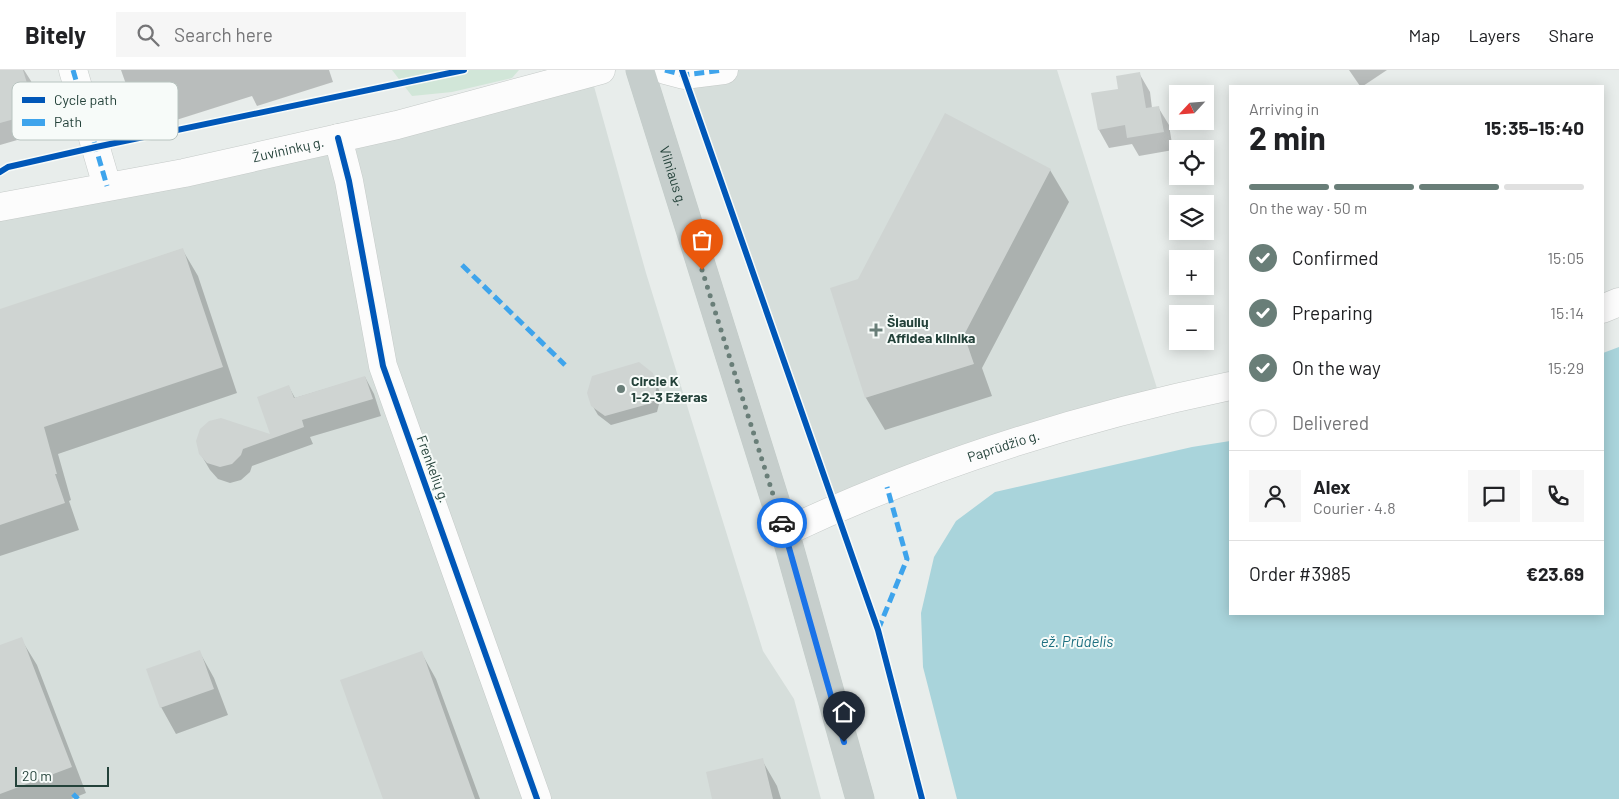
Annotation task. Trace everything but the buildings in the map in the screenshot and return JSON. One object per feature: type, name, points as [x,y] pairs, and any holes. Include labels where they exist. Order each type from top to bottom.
[{"type":"highway","name":"Vilniaus g.","points":[[640,70],[785,532],[860,799]]},
{"type":"street","points":[[73,70],[77,82]]},
{"type":"street","name":"Žuvininkų g.","points":[[0,207],[184,173],[397,125],[602,70]]},
{"type":"street","points":[[665,70],[684,75],[724,70]]},
{"type":"street","name":"Frenkelių g.","points":[[338,138],[383,366],[537,799]]},
{"type":"street","points":[[94,140],[107,186]]},
{"type":"street","points":[[1604,308],[1619,302]]},
{"type":"street","name":"Paprūdžio g.","points":[[785,532],[835,508],[887,487],[1008,444],[1161,401],[1229,386]]},
{"type":"shaded area","points":[[724,70],[1057,70],[1161,401],[835,508],[684,75]]},
{"type":"shaded area","points":[[590,72],[646,273],[763,651],[794,699],[821,799],[0,799],[0,207]]},
{"type":"green space","points":[[392,70],[519,70],[512,78],[452,92],[412,96]]},
{"type":"water","name":"ež. Prūdelis","points":[[1619,347],[1619,799],[957,799],[923,667],[921,613],[934,557],[956,521],[995,492],[1192,447],[1229,441],[1229,615],[1604,615],[1604,353]]},
{"type":"marked path","points":[[73,70],[77,82]]},
{"type":"marked path","points":[[665,70],[684,75],[724,70]]},
{"type":"marked path","points":[[94,140],[107,186]]},
{"type":"marked path","points":[[462,265],[565,365]]},
{"type":"marked path","points":[[878,630],[907,559],[887,487]]},
{"type":"marked path","points":[[73,794],[78,799]]},
{"type":"cycle path","points":[[178,130],[464,70]]},
{"type":"cycle path","points":[[682,70],[878,630],[922,799]]},
{"type":"cycle path","points":[[338,138],[349,181],[383,366],[537,799]]},
{"type":"cycle path","points":[[0,172],[8,167],[129,140]]},
{"type":"way so far","points":[[702,270],[782,523]]},
{"type":"place","name":"Šiaulių Affidea klinika","points":[[876,330]]},
{"type":"place","name":"Circle K 1-2-3 Ežeras","points":[[621,389]]},
{"type":"route","points":[[782,523],[844,742]]}]
